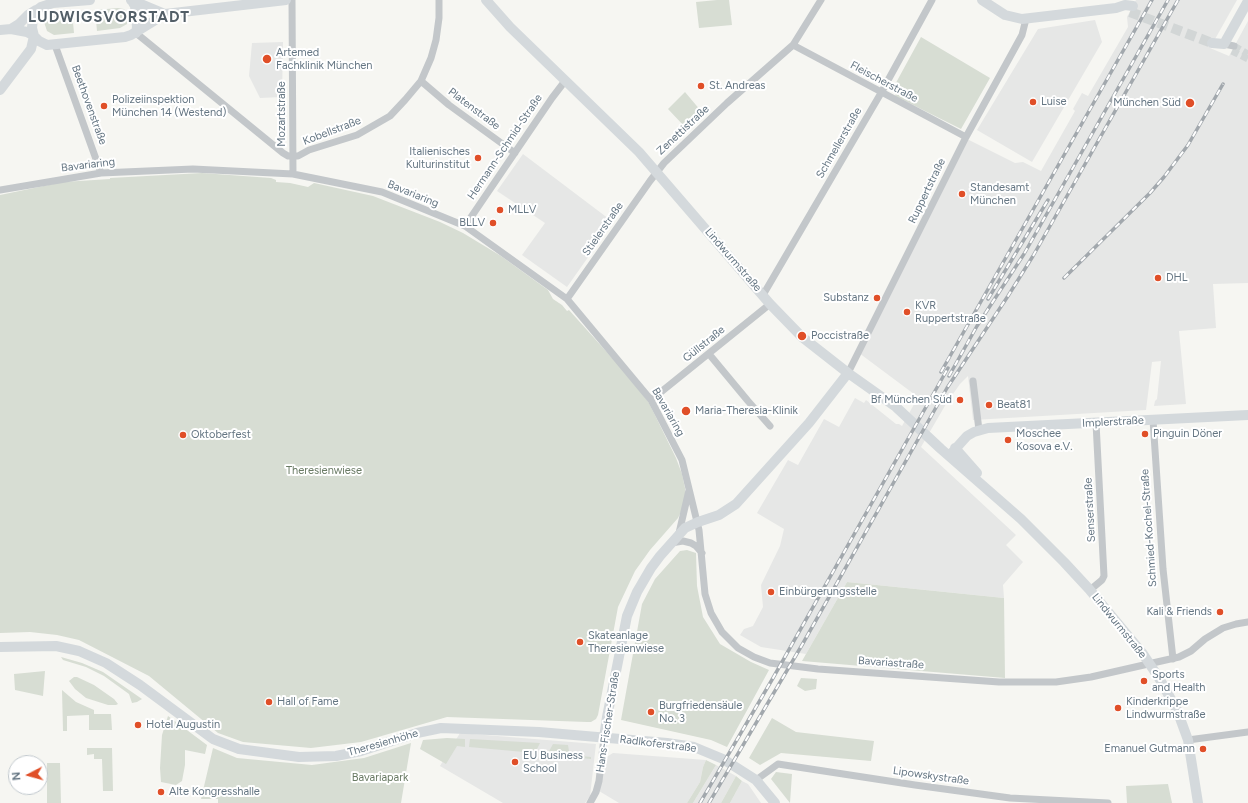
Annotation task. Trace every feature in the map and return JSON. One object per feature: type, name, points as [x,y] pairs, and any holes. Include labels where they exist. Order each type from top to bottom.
[{"type":"main road","points":[[11,29],[19,24],[39,5],[90,0]]},
{"type":"main road","points":[[132,0],[166,14]]},
{"type":"main road","points":[[132,0],[135,6],[137,27],[136,33]]},
{"type":"main road","points":[[31,49],[51,45],[125,37],[136,33],[166,14],[286,0]]},
{"type":"main road","name":"Lindwurmstraße","points":[[486,0],[510,27],[621,133],[657,172],[770,304],[802,337],[848,373],[954,450],[999,499],[1064,562],[1090,590],[1150,664],[1177,710],[1188,740],[1198,803]]},
{"type":"main road","points":[[982,0],[1005,15],[1026,19],[1116,8],[1131,9]]},
{"type":"main road","points":[[1214,40],[1230,47],[1248,1]]},
{"type":"main road","points":[[0,90],[31,49],[34,36],[32,23],[39,5]]},
{"type":"main road","points":[[0,30],[11,29],[28,32],[39,41],[51,45]]},
{"type":"main road","points":[[698,522],[725,512],[743,496],[809,424],[848,373]]},
{"type":"main road","name":"Implerstraße","points":[[954,450],[967,436],[979,430],[998,427],[1248,415]]},
{"type":"main road","name":"Hans-Fischer-Straße","points":[[604,738],[608,709],[627,616],[637,592],[660,556],[671,543],[685,528],[698,522]]},
{"type":"main road","name":"Theresienhöhe","points":[[0,648],[56,646],[80,651],[106,663],[140,685],[213,739],[239,749],[299,757],[336,756],[361,751],[411,735],[441,728],[539,732],[604,738]]},
{"type":"main road","name":"Radlkoferstraße","points":[[604,738],[694,747],[712,753],[756,780]]},
{"type":"main road","points":[[756,780],[775,803]]},
{"type":"street","name":"Mozartstraße","points":[[292,0],[293,174]]},
{"type":"street","name":"Kobellstraße","points":[[293,156],[298,156],[309,150],[357,135],[390,116],[421,81],[431,58],[436,40],[439,18],[439,0]]},
{"type":"street","name":"Zenettistraße","points":[[657,172],[664,163],[728,103],[793,45],[821,0]]},
{"type":"street","name":"Schmellerstraße","points":[[763,295],[881,93],[932,0]]},
{"type":"street","name":"Ruppertstraße","points":[[848,373],[857,359],[966,137],[1021,38],[1025,29],[1026,19]]},
{"type":"street","points":[[136,33],[283,153],[288,156],[293,156]]},
{"type":"street","name":"Beethovenstraße","points":[[51,45],[101,173]]},
{"type":"street","name":"Fleischerstraße","points":[[793,45],[966,137]]},
{"type":"street","name":"Platenstraße","points":[[421,81],[449,105],[515,153]]},
{"type":"street","name":"Hermann-Schmid-Straße","points":[[465,226],[565,81]]},
{"type":"street","name":"Bavariaring","points":[[0,190],[101,173],[193,169],[293,174],[382,192],[465,226],[567,299],[651,400],[682,460],[698,522]]},
{"type":"street","name":"Stielerstraße","points":[[567,299],[657,172]]},
{"type":"street","name":"Güllstraße","points":[[651,400],[770,304]]},
{"type":"street","points":[[709,354],[770,426]]},
{"type":"street","points":[[973,381],[979,430]]},
{"type":"street","name":"Schmied-Kochel-Straße","points":[[1153,420],[1163,569],[1173,659]]},
{"type":"street","name":"Senserstraße","points":[[1090,590],[1102,580],[1104,576],[1096,423]]},
{"type":"street","name":"Bavariaring","points":[[679,534],[690,488]]},
{"type":"street","name":"Bavariastraße","points":[[698,522],[705,594],[711,613],[729,640],[738,648],[770,663],[818,669],[1022,682],[1056,682],[1091,677],[1173,659],[1191,651],[1205,639],[1224,628],[1248,622]]},
{"type":"street","points":[[671,543],[683,541],[691,543],[702,553]]},
{"type":"street","points":[[1188,740],[1248,732]]},
{"type":"street","name":"Hans-Fischer-Straße","points":[[590,803],[596,792],[599,781],[604,738]]},
{"type":"street","name":"Lipowskystraße","points":[[756,780],[778,764],[1018,801],[1108,803]]},
{"type":"shaded area","points":[[1136,0],[1237,0],[1210,48],[1229,56],[1248,21],[1248,283],[1213,284],[1216,328],[1179,331],[1186,404],[1154,406],[1157,399],[1161,361],[1152,362],[1146,410],[973,420],[968,376],[960,384],[946,404],[921,447],[1016,535],[1006,545],[1023,562],[1003,585],[1004,598],[847,582],[806,654],[761,647],[740,635],[744,629],[753,626],[763,607],[761,585],[780,546],[784,529],[757,513],[788,460],[798,465],[824,419],[839,427],[855,398],[864,403],[866,400],[896,424],[902,426],[918,397],[859,353],[967,139],[1015,163],[1023,162],[1041,171],[1075,111],[1073,109],[1082,93],[1088,96],[1128,27],[1127,17]]},
{"type":"shaded area","points":[[1095,20],[1102,42],[1032,162],[977,130],[1038,29]]},
{"type":"shaded area","name":"Artemed Fachklinik München","points":[[283,42],[282,97],[260,98],[249,76],[252,43]]},
{"type":"shaded area","points":[[523,154],[613,222],[567,287],[522,255],[545,223],[497,191]]},
{"type":"shaded area","points":[[460,733],[596,744],[590,796],[585,803],[503,803],[440,766]]},
{"type":"shaded area","points":[[613,753],[706,760],[700,782],[687,803],[619,803],[599,791],[606,759]]},
{"type":"shaded area","points":[[716,765],[736,776],[721,803],[693,803]]},
{"type":"shaded area","points":[[742,781],[748,784],[761,803],[730,803]]},
{"type":"green space","points":[[729,0],[732,25],[699,28],[696,2]]},
{"type":"green space","points":[[118,8],[124,9],[127,13],[129,18],[127,24],[120,28],[97,31],[95,10]]},
{"type":"green space","points":[[72,12],[74,33],[54,35],[47,31],[44,22],[48,16],[52,14]]},
{"type":"green space","points":[[921,37],[990,78],[961,129],[895,96],[897,92],[892,90]]},
{"type":"green space","points":[[685,92],[701,111],[684,126],[668,109]]},
{"type":"green space","name":"Theresienwiese","points":[[202,173],[271,178],[276,180],[276,182],[308,187],[314,183],[373,196],[440,222],[463,233],[501,256],[548,290],[553,299],[562,305],[567,311],[569,310],[642,393],[649,403],[676,458],[682,474],[685,488],[685,498],[678,518],[650,550],[635,571],[618,607],[596,719],[591,722],[587,722],[447,717],[361,742],[311,748],[243,742],[218,733],[149,676],[79,640],[57,635],[30,632],[0,633],[0,195],[63,182]]},
{"type":"green space","points":[[687,550],[696,553],[697,586],[703,617],[720,644],[751,662],[769,670],[727,747],[711,740],[621,720],[642,604],[655,579],[680,551]]},
{"type":"green space","points":[[847,582],[1004,598],[1005,678],[802,661]]},
{"type":"green space","points":[[61,657],[82,663],[103,672],[142,699],[132,703],[129,694],[104,676],[86,667],[63,660]]},
{"type":"green space","points":[[45,671],[43,696],[15,690],[14,674]]},
{"type":"green space","points":[[74,677],[94,685],[114,699],[118,704],[108,705],[86,698],[75,689],[69,681]]},
{"type":"green space","points":[[801,678],[817,679],[816,689],[805,691],[797,686]]},
{"type":"green space","points":[[62,690],[76,702],[94,710],[94,714],[111,714],[112,730],[89,730],[89,715],[67,716],[67,731],[63,731]]},
{"type":"green space","points":[[168,716],[207,745],[205,754],[185,750],[185,765],[182,781],[176,785],[161,782],[160,768],[162,735]]},
{"type":"green space","points":[[772,718],[796,732],[874,741],[871,761],[781,753],[760,765],[749,758]]},
{"type":"green space","points":[[447,738],[465,739],[465,747],[457,746],[446,764],[420,749],[423,740]]},
{"type":"green space","points":[[470,739],[540,743],[535,753],[469,747]]},
{"type":"green space","name":"Bavariapark","points":[[411,743],[401,803],[218,803],[218,799],[201,799],[213,748],[237,758],[312,765],[364,758]]},
{"type":"green space","points":[[553,744],[568,745],[569,751],[572,755],[591,757],[591,759],[547,755]]},
{"type":"green space","points":[[87,748],[112,748],[113,791],[103,791],[102,759],[94,759],[94,754],[87,755]]},
{"type":"green space","points":[[706,760],[716,765],[693,803],[687,803],[700,782]]},
{"type":"green space","points":[[48,763],[60,763],[61,803],[47,803]]},
{"type":"green space","points":[[776,772],[792,774],[790,803],[771,779]]},
{"type":"green space","points":[[736,776],[742,781],[730,803],[721,803]]},
{"type":"green space","points":[[1168,784],[1172,803],[1127,803],[1126,786]]},
{"type":"tunnel","points":[[1130,12],[1212,43]]},
{"type":"tunnel","points":[[1234,46],[1248,54]]},
{"type":"tunnel","points":[[1232,51],[1248,59]]},
{"type":"railway","points":[[941,372],[1152,0]]},
{"type":"railway","points":[[949,376],[977,326],[1024,254],[1168,0]]},
{"type":"railway","points":[[709,803],[802,645],[947,388],[1033,256],[1178,0]]},
{"type":"railway","points":[[1064,278],[1150,193],[1164,177],[1188,145],[1223,84]]},
{"type":"railway","points":[[988,299],[1048,200]]},
{"type":"railway","points":[[700,803],[773,678],[948,368]]},
{"type":"place","name":"Artemed Fachklinik München","points":[[267,59]]},
{"type":"place","name":"St. Andreas","points":[[701,86]]},
{"type":"place","name":"Luise","points":[[1033,102]]},
{"type":"place","name":"München Süd","points":[[1190,103]]},
{"type":"place","name":"Polizeiinspektion München 14 (Westend)","points":[[104,106]]},
{"type":"place","name":"Italienisches Kulturinstitut","points":[[478,158]]},
{"type":"place","name":"Standesamt München","points":[[962,194]]},
{"type":"place","name":"MLLV","points":[[500,210]]},
{"type":"place","name":"BLLV","points":[[493,223]]},
{"type":"place","name":"DHL","points":[[1158,278]]},
{"type":"place","name":"Substanz","points":[[877,298]]},
{"type":"place","name":"KVR Ruppertstraße","points":[[907,312]]},
{"type":"place","name":"Poccistraße","points":[[802,336]]},
{"type":"place","name":"Bf München Süd","points":[[960,400]]},
{"type":"place","name":"Beat81","points":[[989,405]]},
{"type":"place","name":"Maria-Theresia-Klinik","points":[[686,411]]},
{"type":"place","name":"Pinguin Döner","points":[[1145,434]]},
{"type":"place","name":"Oktoberfest","points":[[183,435]]},
{"type":"place","name":"Moschee Kosova e.V.","points":[[1008,440]]},
{"type":"place","name":"Einbürgerungsstelle","points":[[771,592]]},
{"type":"place","name":"Kali & Friends","points":[[1220,612]]},
{"type":"place","name":"Skateanlage Theresienwiese","points":[[580,642]]},
{"type":"place","name":"Sports and Health","points":[[1144,681]]},
{"type":"place","name":"Hall of Fame","points":[[269,702]]},
{"type":"place","name":"Kinderkrippe Lindwurmstraße","points":[[1118,708]]},
{"type":"place","name":"Burgfriedensäule No. 3","points":[[651,712]]},
{"type":"place","name":"Hotel Augustin","points":[[138,725]]},
{"type":"place","name":"Emanuel Gutmann","points":[[1203,749]]},
{"type":"place","name":"EU Business School","points":[[515,762]]},
{"type":"place","name":"Alte Kongresshalle","points":[[161,792]]},
{"type":"district","name":"LUDWIGSVORSTADT","points":[[109,18]]}]
